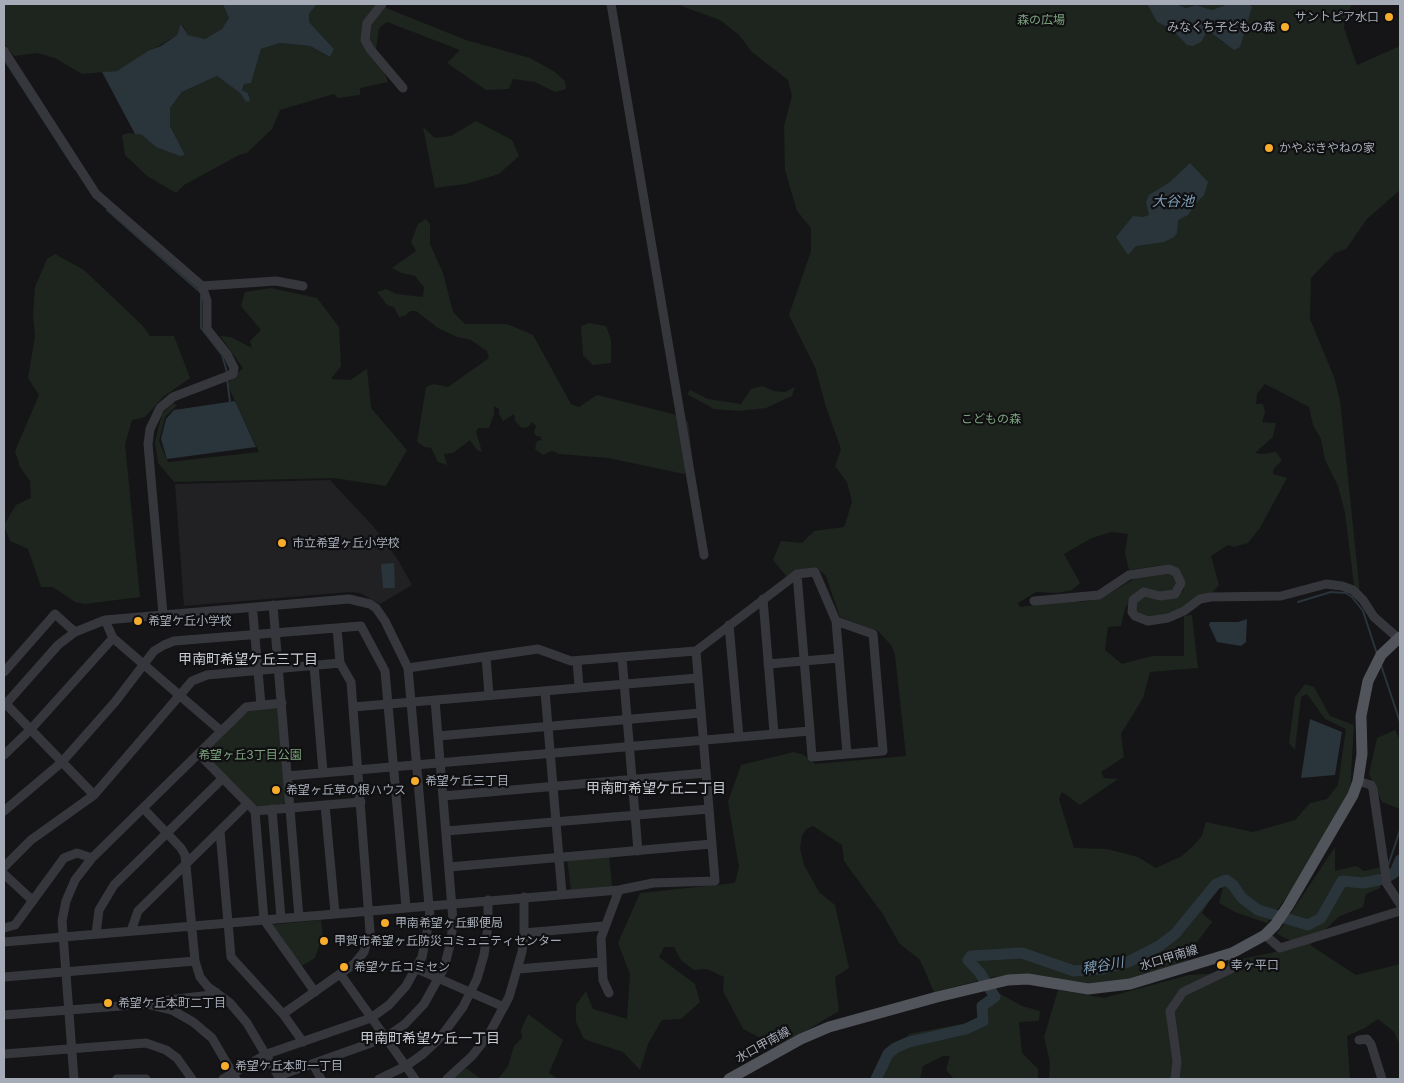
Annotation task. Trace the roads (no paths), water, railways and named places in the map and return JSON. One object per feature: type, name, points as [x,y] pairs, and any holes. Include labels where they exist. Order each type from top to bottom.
[{"type":"main road","name":"水口甲南線","points":[[728,1079],[801,1039],[829,1027],[998,982],[1028,979],[1088,989],[1130,984],[1232,953],[1264,935],[1275,925],[1288,906],[1350,800],[1358,781],[1362,754],[1361,716],[1364,694],[1379,659],[1399,637]]},
{"type":"street","points":[[382,4],[367,23],[365,40],[370,50],[403,88]]},
{"type":"street","points":[[611,4],[704,555]]},
{"type":"street","points":[[4,51],[96,194],[202,286],[207,302],[207,329],[227,354],[234,368],[227,376],[173,397],[160,408],[150,429],[148,444],[163,614]]},
{"type":"street","points":[[202,286],[276,281],[303,286]]},
{"type":"street","points":[[1034,602],[1099,595],[1129,575],[1169,569],[1176,572],[1181,583],[1175,594],[1160,596],[1144,592],[1133,600],[1132,612],[1135,616],[1148,621],[1168,618],[1184,611],[1200,599],[1211,597],[1281,596],[1326,584],[1342,586],[1353,590],[1363,600],[1374,617],[1399,637]]},
{"type":"street","points":[[408,668],[538,650],[565,660],[577,661],[696,651],[797,574],[816,572],[836,621],[847,754]]},
{"type":"street","points":[[797,574],[812,757],[883,751],[873,634],[836,621]]},
{"type":"street","points":[[94,794],[4,704],[58,645],[75,632],[105,620],[349,598],[370,604],[380,613],[408,668],[430,928],[411,979],[395,998],[371,1018],[267,1054],[235,1076],[223,1079]]},
{"type":"street","points":[[763,599],[774,734]]},
{"type":"street","points":[[273,605],[299,916]]},
{"type":"street","points":[[4,672],[55,614],[75,632]]},
{"type":"street","points":[[254,614],[261,705]]},
{"type":"street","points":[[105,620],[113,638],[221,731]]},
{"type":"street","points":[[729,625],[739,737]]},
{"type":"street","points":[[4,811],[62,762],[115,702],[154,651],[169,643],[361,626],[385,671],[406,907]]},
{"type":"street","points":[[283,1014],[341,975],[357,961],[366,947],[370,932],[370,910],[353,707],[350,682],[340,663],[337,628]]},
{"type":"street","points":[[4,754],[31,729],[113,638]]},
{"type":"street","points":[[4,942],[618,890],[652,883],[715,881],[696,651]]},
{"type":"street","points":[[622,656],[638,850]]},
{"type":"street","points":[[486,657],[489,695]]},
{"type":"street","points":[[768,664],[839,658]]},
{"type":"street","points":[[577,661],[579,688]]},
{"type":"street","points":[[4,867],[32,840],[94,794],[192,681],[203,676],[340,663]]},
{"type":"street","points":[[314,665],[323,772]]},
{"type":"street","points":[[353,707],[698,678]]},
{"type":"street","points":[[544,691],[562,894]]},
{"type":"street","points":[[143,808],[184,851],[187,864],[195,961],[200,977],[242,1016],[267,1054],[279,1078],[385,1038],[412,1017],[429,997],[440,979],[448,958],[453,934],[450,867],[435,700]]},
{"type":"street","points":[[74,1079],[62,921],[68,895],[77,876],[92,858],[246,707],[282,704]]},
{"type":"street","points":[[438,736],[701,713]]},
{"type":"street","points":[[287,776],[810,731]]},
{"type":"street","points":[[199,754],[255,811],[264,920],[315,992]]},
{"type":"street","points":[[443,796],[706,774]]},
{"type":"street","points":[[96,934],[99,910],[110,890],[223,778]]},
{"type":"street","points":[[1358,781],[1371,785],[1373,789],[1387,884],[1400,904]]},
{"type":"street","points":[[255,811],[361,802]]},
{"type":"street","points":[[130,931],[138,911],[247,804]]},
{"type":"street","points":[[325,805],[335,913]]},
{"type":"street","points":[[272,809],[281,918]]},
{"type":"street","points":[[446,831],[709,809]]},
{"type":"street","points":[[220,831],[231,957],[283,1014],[304,1042]]},
{"type":"street","points":[[450,867],[712,844]]},
{"type":"street","points":[[4,928],[15,925],[61,861],[68,855],[80,853],[92,858]]},
{"type":"street","points":[[4,874],[32,901]]},
{"type":"street","points":[[610,993],[603,980],[600,944],[604,926],[618,890]]},
{"type":"street","points":[[447,1079],[472,1056],[488,1036],[504,1008],[518,970],[524,933],[524,897]]},
{"type":"street","points":[[379,1079],[406,1066],[440,1038],[463,1007],[481,967],[486,944],[488,900]]},
{"type":"street","points":[[1264,935],[1280,948],[1400,911]]},
{"type":"street","points":[[524,933],[604,926]]},
{"type":"street","points":[[1175,1079],[1177,1061],[1170,1011],[1183,992],[1231,969],[1233,964],[1232,953]]},
{"type":"street","points":[[4,977],[195,961]]},
{"type":"street","points":[[518,970],[602,962]]},
{"type":"street","points":[[416,969],[504,1008]]},
{"type":"street","points":[[341,975],[415,1079]]},
{"type":"street","points":[[164,1008],[168,1000],[211,995],[216,992]]},
{"type":"street","points":[[4,1015],[147,1004],[172,1010],[194,1022],[212,1038],[235,1076]]},
{"type":"street","points":[[1360,1040],[1367,1039],[1371,1044],[1382,1079]]},
{"type":"street","points":[[4,1054],[133,1042],[150,1044],[166,1050],[178,1058],[192,1079]]},
{"type":"street","points":[[313,1064],[321,1079]]},
{"type":"street","points":[[117,1079],[146,1079]]},
{"type":"water","points":[[223,4],[317,4],[309,14],[309,22],[334,49],[330,57],[310,46],[280,43],[261,49],[251,83],[244,84],[242,90],[248,93],[250,101],[246,102],[240,93],[217,76],[182,92],[170,108],[170,126],[185,155],[180,156],[156,147],[142,135],[135,134],[102,72],[117,71],[148,51],[161,46],[177,35],[181,24],[188,35],[205,39],[222,29],[229,18]]},
{"type":"water","points":[[1147,4],[1176,4],[1186,8],[1196,5],[1212,10],[1228,4],[1249,4],[1252,7],[1240,47],[1234,50],[1210,32],[1206,34],[1201,42],[1193,46],[1187,45],[1171,29],[1157,22]]},
{"type":"water","name":"大谷池","points":[[1190,163],[1208,182],[1204,195],[1188,215],[1178,220],[1177,233],[1174,237],[1164,242],[1136,246],[1128,255],[1116,237],[1133,216],[1143,217],[1149,215],[1146,202],[1149,195],[1170,182]]},
{"type":"water","points":[[235,401],[256,447],[167,459],[161,439],[166,419],[174,410]]},
{"type":"water","points":[[394,563],[395,588],[383,588],[381,564]]},
{"type":"water","points":[[1247,619],[1246,642],[1241,646],[1217,642],[1209,625],[1210,622],[1238,622]]},
{"type":"water","points":[[1310,719],[1342,732],[1335,775],[1301,778]]},
{"type":"waterway","points":[[4,59],[75,169]]},
{"type":"waterway","points":[[107,210],[199,291]]},
{"type":"waterway","points":[[201,297],[201,328],[222,355],[227,372]]},
{"type":"waterway","points":[[227,379],[230,402]]},
{"type":"waterway","points":[[1298,602],[1331,592],[1346,593],[1352,597],[1363,611],[1377,654]]},
{"type":"waterway","points":[[1381,665],[1400,722]]},
{"type":"waterway","points":[[1388,866],[1400,830]]},
{"type":"waterway","name":"稗谷川","points":[[876,1079],[888,1054],[895,1048],[909,1042],[966,1029],[983,1021],[982,1006],[995,997],[980,973],[968,960],[971,956],[1022,953],[1074,971],[1103,969],[1128,962],[1159,946],[1175,934],[1216,884],[1226,880],[1233,885],[1242,898],[1258,910],[1308,925],[1321,918],[1342,881],[1363,883],[1384,879],[1395,872],[1400,860]]},
{"type":"waterway","name":"稗谷川","points":[[1389,870],[1391,875]]},
{"type":"place","name":"サントピア水口","points":[[1389,17]]},
{"type":"place","name":"みなくち子どもの森","points":[[1285,27]]},
{"type":"place","name":"かやぶきやねの家","points":[[1269,148]]},
{"type":"place","name":"市立希望ヶ丘小学校","points":[[282,543]]},
{"type":"place","name":"希望ケ丘小学校","points":[[138,621]]},
{"type":"place","name":"希望ケ丘三丁目","points":[[415,781]]},
{"type":"place","name":"希望ヶ丘草の根ハウス","points":[[276,790]]},
{"type":"place","name":"甲南希望ヶ丘郵便局","points":[[385,923]]},
{"type":"place","name":"甲賀市希望ヶ丘防災コミュニティセンター","points":[[324,941]]},
{"type":"place","name":"幸ヶ平口","points":[[1221,965]]},
{"type":"place","name":"希望ケ丘コミセン","points":[[344,967]]},
{"type":"place","name":"希望ケ丘本町二丁目","points":[[108,1003]]},
{"type":"place","name":"希望ケ丘本町一丁目","points":[[225,1066]]},
{"type":"district","name":"甲南町希望ケ丘三丁目","points":[[248,660]]},
{"type":"district","name":"甲南町希望ケ丘二丁目","points":[[656,789]]},
{"type":"district","name":"甲南町希望ケ丘一丁目","points":[[430,1039]]},
{"type":"park label","name":"森の広場","points":[[1041,20]]},
{"type":"park label","name":"こどもの森","points":[[991,419]]},
{"type":"park label","name":"希望ヶ丘3丁目公園","points":[[250,755]]}]
